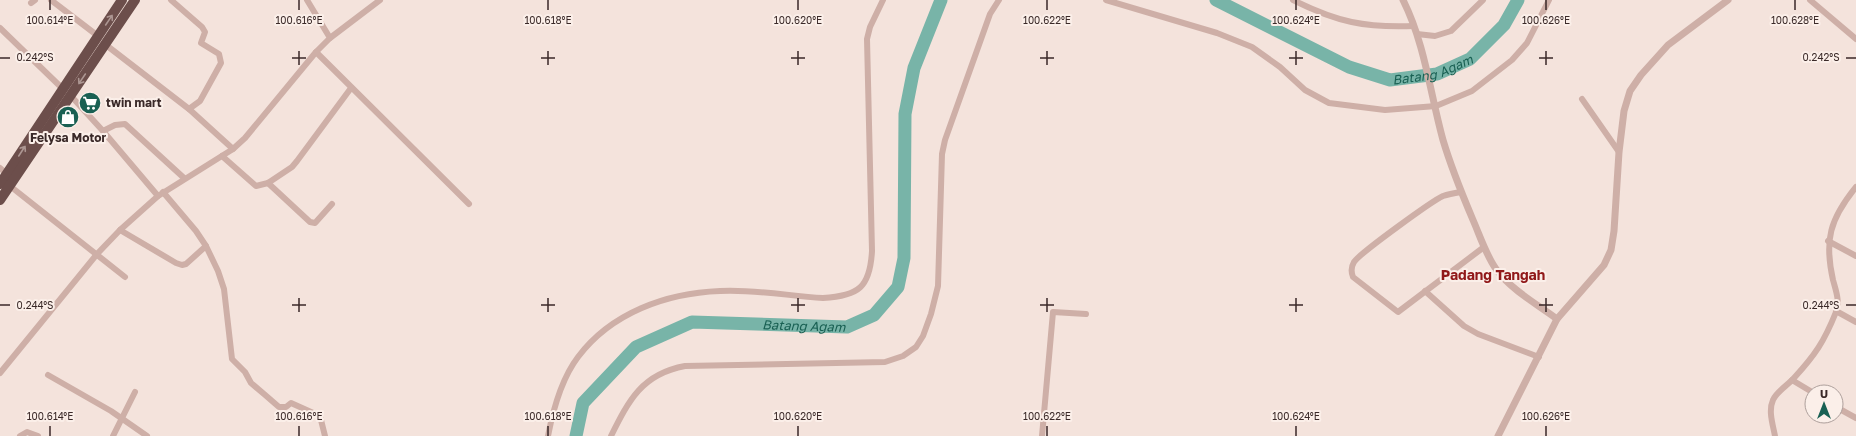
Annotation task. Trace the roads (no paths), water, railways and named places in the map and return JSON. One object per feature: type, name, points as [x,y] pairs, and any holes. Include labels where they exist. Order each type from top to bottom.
[{"type":"highway","points":[[0,200],[5,185],[67,92],[83,58],[122,0]]},
{"type":"highway","points":[[5,185],[3,171],[67,92],[92,64],[135,0]]},
{"type":"highway","points":[[83,58],[92,64]]},
{"type":"street","points":[[51,0],[98,36]]},
{"type":"street","points":[[170,0],[202,27],[205,32],[201,43],[219,54],[221,63],[200,101],[189,109]]},
{"type":"street","points":[[307,0],[330,38]]},
{"type":"street","points":[[0,373],[97,254],[120,230],[163,192],[233,149],[245,138],[316,52],[330,38],[380,0]]},
{"type":"street","points":[[548,436],[554,408],[577,358],[599,333],[635,311],[661,300],[720,291],[823,298],[840,297],[854,293],[863,286],[869,275],[872,251],[867,40],[870,27],[882,0]]},
{"type":"street","points":[[610,436],[627,404],[636,392],[646,383],[669,369],[686,366],[885,362],[903,356],[916,347],[923,336],[931,314],[938,286],[942,154],[945,140],[990,14],[999,0]]},
{"type":"street","points":[[1106,0],[1217,32],[1252,47],[1280,67],[1304,90],[1329,103],[1385,110],[1436,106],[1472,92],[1512,60],[1527,43],[1549,0]]},
{"type":"street","points":[[1293,0],[1325,15],[1346,22],[1384,26],[1414,26]]},
{"type":"street","points":[[1403,0],[1420,43],[1443,140],[1461,192],[1484,247],[1496,270],[1511,285],[1557,319]]},
{"type":"street","points":[[1417,34],[1435,36],[1450,31],[1483,0]]},
{"type":"street","points":[[1498,436],[1557,319],[1604,265],[1611,250],[1614,231],[1619,152],[1624,110],[1630,91],[1641,75],[1668,45],[1728,0]]},
{"type":"street","points":[[1810,0],[1856,39]]},
{"type":"street","points":[[0,28],[67,92],[103,131],[158,196]]},
{"type":"street","points":[[106,45],[189,109],[233,149]]},
{"type":"street","points":[[316,52],[469,204]]},
{"type":"street","points":[[222,156],[252,184],[261,186],[268,183],[297,161],[351,88]]},
{"type":"street","points":[[1582,99],[1619,152]]},
{"type":"street","points":[[103,131],[115,125],[125,124],[184,178]]},
{"type":"street","points":[[268,183],[310,222],[315,223],[332,204]]},
{"type":"street","points":[[5,185],[97,254],[125,277]]},
{"type":"street","points":[[1775,436],[1770,413],[1773,399],[1792,380],[1819,348],[1836,311],[1838,299],[1828,257],[1828,241],[1832,225],[1839,211],[1856,187]]},
{"type":"street","points":[[163,192],[196,231],[206,246],[218,271],[224,289],[232,359],[245,372],[251,383],[279,407],[286,407],[291,403],[320,416],[325,436]]},
{"type":"street","points":[[1461,192],[1443,197],[1433,202],[1378,242],[1358,258],[1352,265],[1351,269],[1353,277],[1394,311],[1401,311],[1484,247]]},
{"type":"street","points":[[120,230],[182,265],[186,264],[206,246]]},
{"type":"street","points":[[1828,241],[1856,256]]},
{"type":"street","points":[[1425,291],[1464,326],[1478,334],[1539,357]]},
{"type":"street","points":[[1836,311],[1856,322]]},
{"type":"street","points":[[1042,436],[1053,312],[1086,314]]},
{"type":"street","points":[[48,375],[93,400],[147,436]]},
{"type":"street","points":[[1792,380],[1804,387]]},
{"type":"street","points":[[113,436],[135,392]]},
{"type":"street","points":[[1844,411],[1856,418]]},
{"type":"street","points":[[20,436],[27,432],[38,436]]},
{"type":"waterway","name":"Batang Agam","points":[[576,436],[583,403],[636,347],[692,322],[847,327],[874,315],[898,287],[904,258],[905,114],[914,68],[941,0]]},
{"type":"waterway","name":"Batang Agam","points":[[1216,0],[1349,67],[1390,80],[1437,74],[1470,59],[1504,25],[1518,0]]},
{"type":"place","name":"twin mart","points":[[90,103]]},
{"type":"place","name":"Felysa Motor","points":[[68,117]]},
{"type":"district","name":"Padang Tangah","points":[[1493,275]]}]
